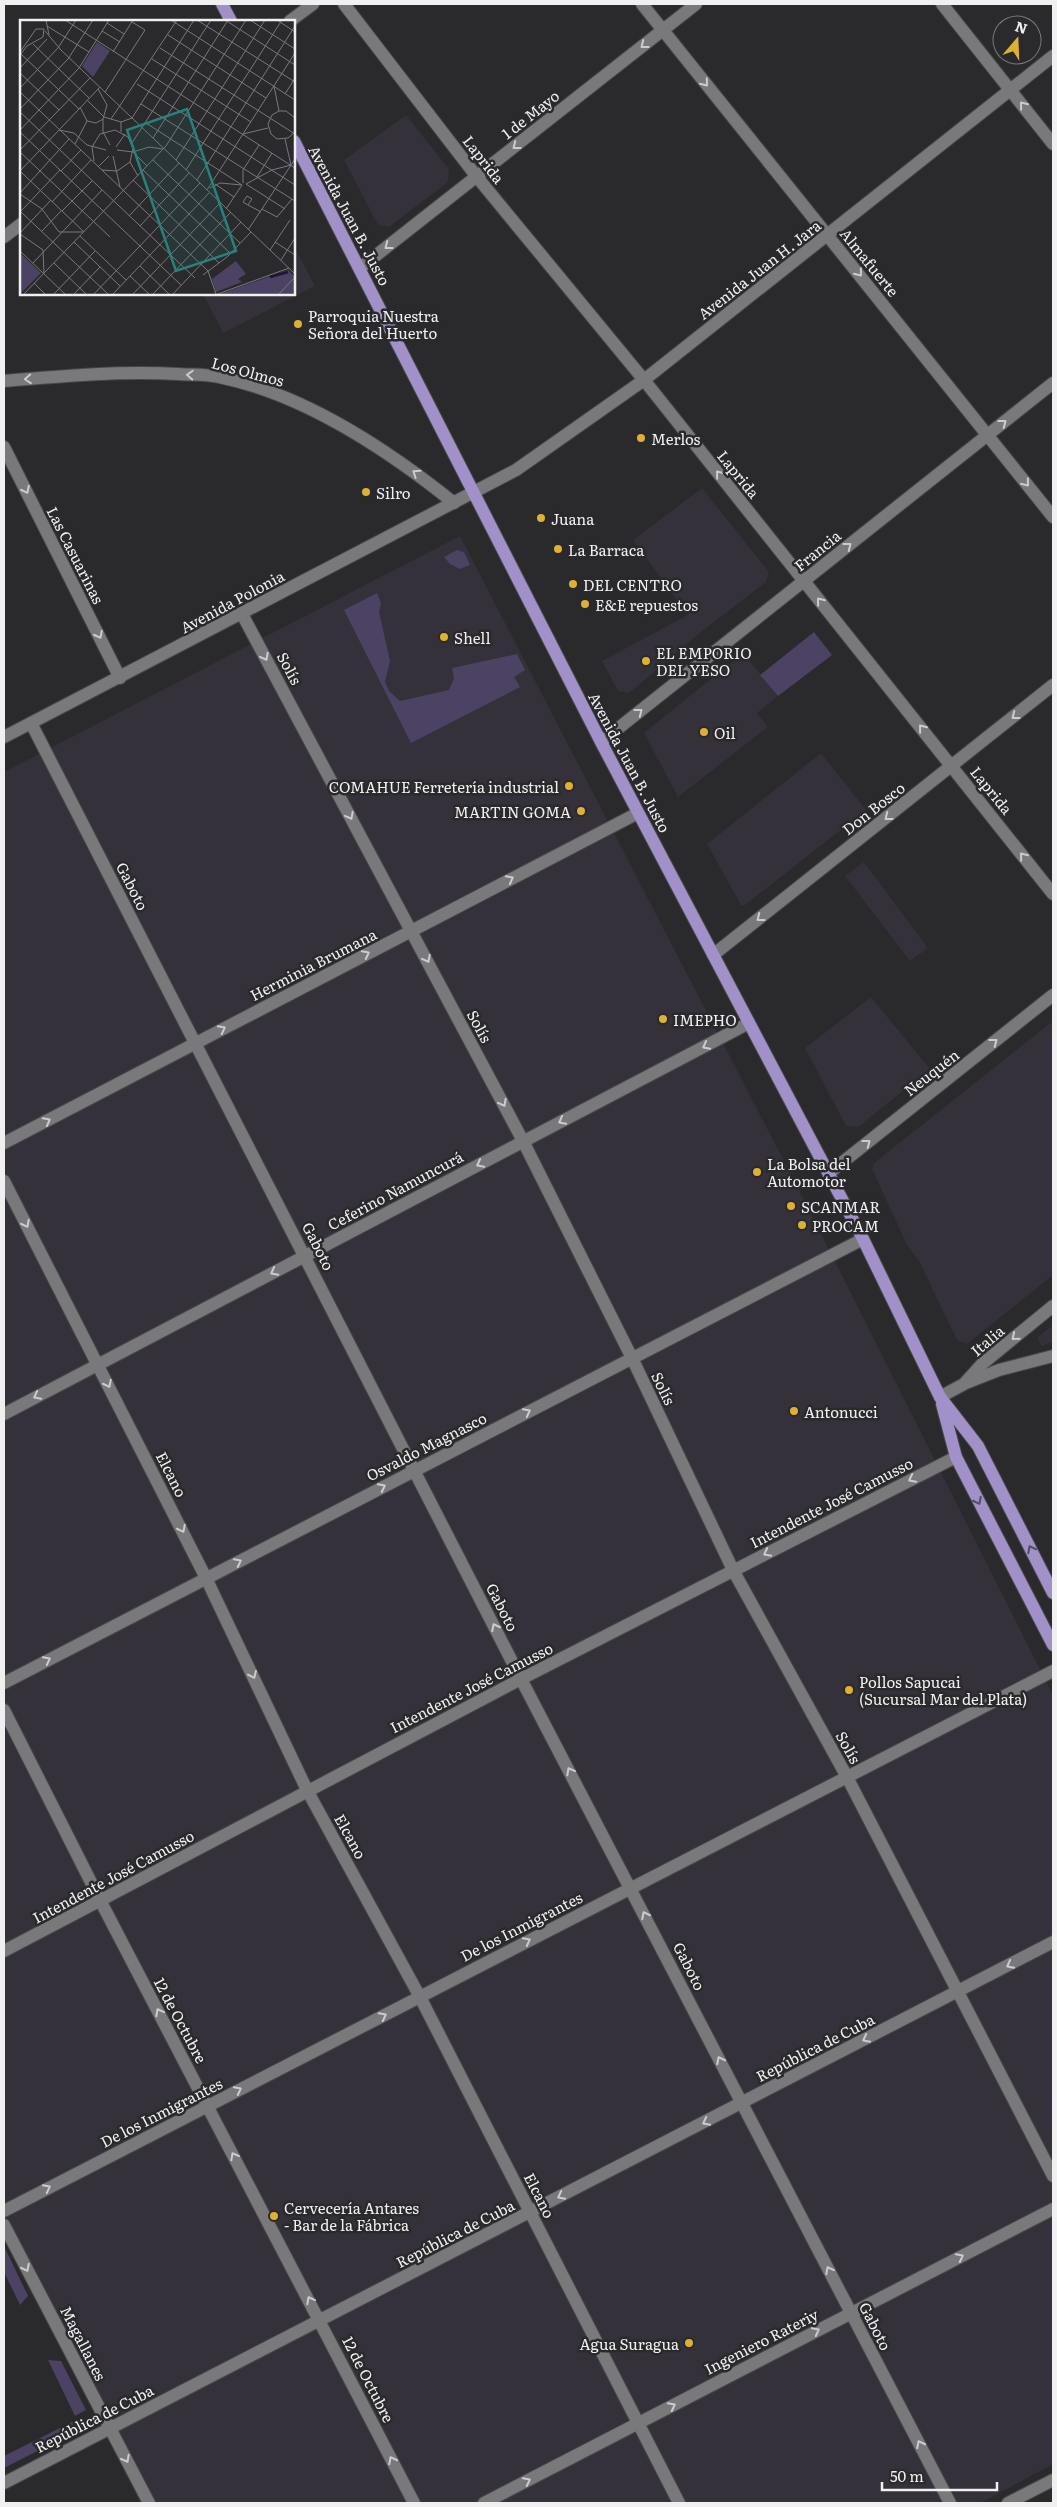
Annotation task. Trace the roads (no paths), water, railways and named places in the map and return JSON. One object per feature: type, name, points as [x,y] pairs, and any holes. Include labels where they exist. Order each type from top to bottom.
[{"type":"main road","points":[[222,4],[230,20]]},
{"type":"main road","name":"Avenida Juan B. Justo","points":[[295,144],[475,492],[600,742],[863,1238],[940,1397],[956,1457],[1053,1645]]},
{"type":"main road","name":"Avenida Juan B. Justo","points":[[940,1397],[978,1446],[1053,1593]]},
{"type":"street","points":[[291,20],[313,4]]},
{"type":"street","name":"Laprida","points":[[344,4],[477,177],[644,380],[1053,894]]},
{"type":"street","name":"Almafuerte","points":[[642,4],[829,235],[1053,517]]},
{"type":"street","name":"1 de Mayo","points":[[360,268],[696,4]]},
{"type":"street","points":[[942,4],[1053,144]]},
{"type":"street","name":"Avenida Juan H. Jara","points":[[475,492],[516,470],[644,380],[1053,56]]},
{"type":"street","points":[[4,237],[20,225]]},
{"type":"street","name":"Los Olmos","points":[[4,381],[140,372],[218,376],[260,388],[305,405],[410,469],[454,503]]},
{"type":"street","name":"Francia","points":[[600,742],[1053,383]]},
{"type":"street","name":"Las Casuarinas","points":[[4,446],[120,678]]},
{"type":"street","name":"Avenida Polonia","points":[[4,737],[475,492]]},
{"type":"street","name":"Solís","points":[[242,614],[523,1141],[632,1358],[734,1570],[847,1777],[1053,2176]]},
{"type":"street","name":"Don Bosco","points":[[713,955],[1053,686]]},
{"type":"street","name":"Gaboto","points":[[31,723],[416,1470],[521,1679],[950,2503]]},
{"type":"street","name":"Herminia Brumana","points":[[4,1143],[638,813]]},
{"type":"street","name":"Neuquén","points":[[829,1173],[1053,995]]},
{"type":"street","name":"Ceferino Namuncurá","points":[[4,1414],[749,1023]]},
{"type":"street","name":"Elcano","points":[[4,1181],[206,1578],[307,1790],[420,1997],[679,2503]]},
{"type":"street","name":"Osvaldo Magnasco","points":[[4,1683],[863,1238]]},
{"type":"street","name":"Italia","points":[[940,1397],[964,1384],[982,1364],[1053,1306]]},
{"type":"street","points":[[964,1384],[999,1370],[1053,1356]]},
{"type":"street","name":"Intendente José Camusso","points":[[4,1951],[101,1902],[307,1790],[956,1457]]},
{"type":"street","name":"De los Inmigrantes","points":[[4,2211],[1053,1671]]},
{"type":"street","name":"12 de Octubre","points":[[4,1710],[101,1902],[414,2503]]},
{"type":"street","name":"República de Cuba","points":[[4,2483],[1053,1942]]},
{"type":"street","name":"Ingeniero Rateriy","points":[[484,2503],[1053,2208]]},
{"type":"street","name":"Magallanes","points":[[4,2225],[149,2503]]},
{"type":"street","points":[[1008,2503],[1053,2480]]},
{"type":"place","name":"Parroquia Nuestra Señora del Huerto","points":[[298,324]]},
{"type":"place","name":"Merlos","points":[[641,438]]},
{"type":"place","name":"Silro","points":[[366,492]]},
{"type":"place","name":"Juana","points":[[541,518]]},
{"type":"place","name":"La Barraca","points":[[558,549]]},
{"type":"place","name":"DEL CENTRO","points":[[573,584]]},
{"type":"place","name":"E&E repuestos","points":[[585,604]]},
{"type":"place","name":"Shell","points":[[444,637]]},
{"type":"place","name":"EL EMPORIO DEL YESO","points":[[646,661]]},
{"type":"place","name":"Oil","points":[[704,732]]},
{"type":"place","name":"COMAHUE Ferretería industrial","points":[[569,786]]},
{"type":"place","name":"MARTIN GOMA","points":[[581,811]]},
{"type":"place","name":"IMEPHO","points":[[663,1019]]},
{"type":"place","name":"La Bolsa del Automotor","points":[[757,1172]]},
{"type":"place","name":"SCANMAR","points":[[791,1206]]},
{"type":"place","name":"PROCAM","points":[[802,1225]]},
{"type":"place","name":"Antonucci","points":[[794,1411]]},
{"type":"place","name":"Pollos Sapucai (Sucursal Mar del Plata)","points":[[849,1690]]},
{"type":"place","name":"Cervecería Antares - Bar de la Fábrica","points":[[274,2216]]},
{"type":"place","name":"Agua Suragua","points":[[689,2343]]}]
